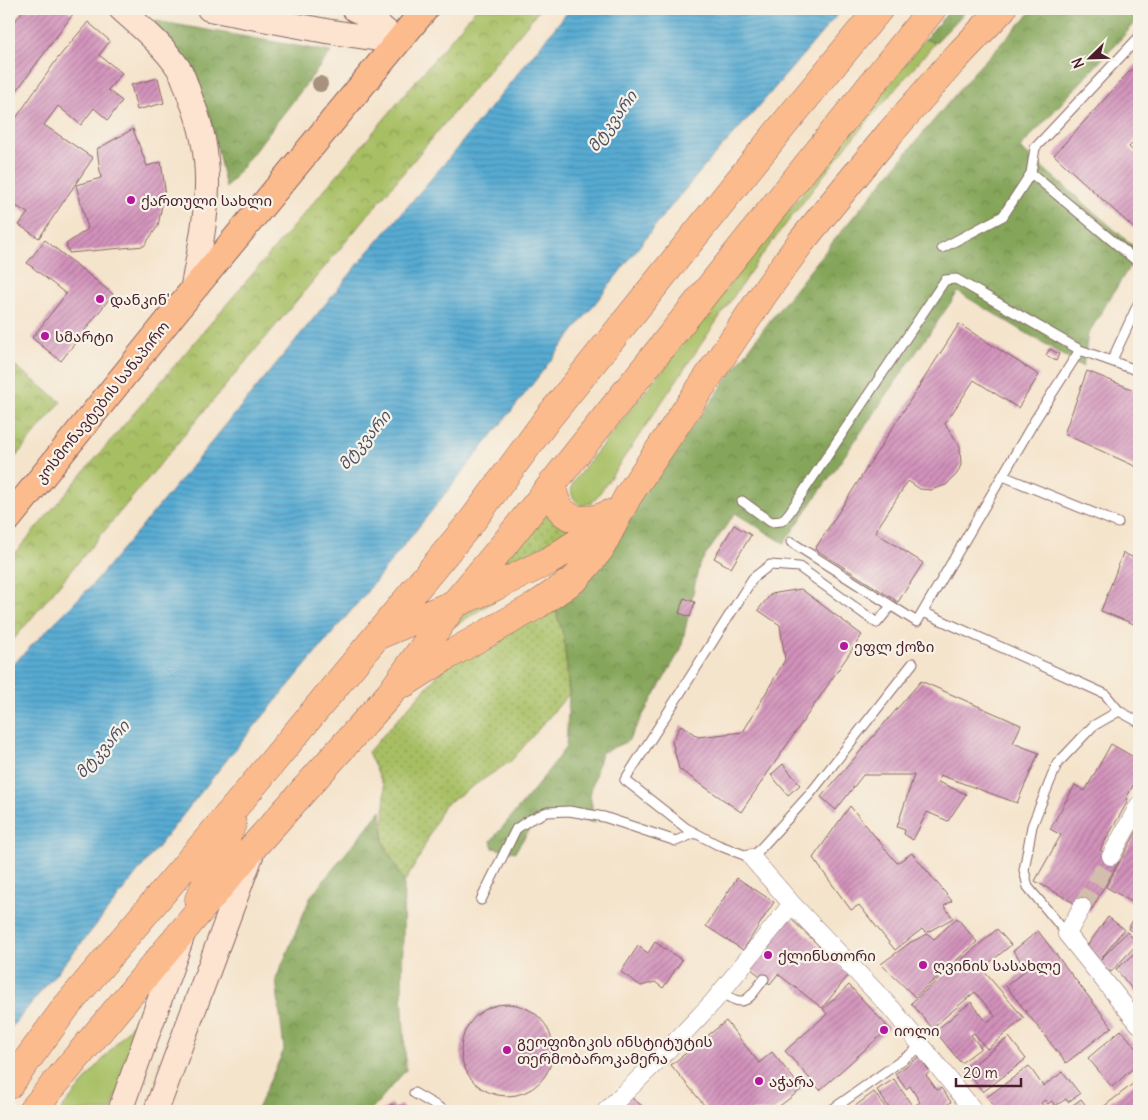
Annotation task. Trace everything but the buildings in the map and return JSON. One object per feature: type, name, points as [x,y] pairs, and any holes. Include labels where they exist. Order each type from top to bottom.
[{"type":"highway","points":[[9,1085],[66,1007],[378,636],[485,504],[554,411],[776,133],[879,9]]},
{"type":"highway","points":[[32,1111],[254,846],[390,694],[455,603],[932,9]]},
{"type":"highway","points":[[378,636],[521,575],[564,552],[585,538],[618,505],[801,242],[890,133],[1002,9]]},
{"type":"highway","points":[[553,482],[553,498],[562,512],[569,517],[588,521],[598,519],[618,505]]},
{"type":"highway","points":[[390,694],[447,656],[537,605],[576,578],[600,549],[618,505]]},
{"type":"highway","points":[[186,928],[245,795]]},
{"type":"main road","points":[[121,9],[152,37],[179,69],[196,110],[207,156],[208,195],[192,291]]},
{"type":"main road","points":[[326,31],[335,24],[339,16],[338,9]]},
{"type":"main road","points":[[354,9],[370,18],[398,42]]},
{"type":"main road","name":"კოსმონავტების სანაპირო","points":[[9,518],[192,291],[425,9]]},
{"type":"main road","points":[[223,10],[326,31],[398,42]]},
{"type":"main road","points":[[156,1111],[254,846]]},
{"type":"main road","points":[[120,1111],[186,928]]},
{"type":"street","points":[[1111,856],[1139,805]]},
{"type":"street","points":[[752,858],[792,904],[892,1009],[974,1111]]},
{"type":"street","points":[[606,1111],[658,1061],[721,992],[792,904]]},
{"type":"street","points":[[1082,907],[1067,934],[1139,1024]]},
{"type":"lane","points":[[942,248],[1003,216],[1031,173],[1035,148],[1139,37]]},
{"type":"lane","points":[[1031,173],[1139,263]]},
{"type":"lane","points":[[742,501],[771,522],[782,521],[945,280],[956,279],[1080,350],[1139,371]]},
{"type":"lane","points":[[1112,360],[1139,302]]},
{"type":"lane","points":[[791,542],[917,622],[1035,420],[1080,350]]},
{"type":"lane","points":[[1003,476],[1118,523]]},
{"type":"lane","points":[[892,606],[877,624],[799,567],[770,565],[753,578],[625,780],[695,833],[718,845],[752,858],[810,794],[913,663]]},
{"type":"lane","points":[[923,612],[1105,694],[1120,711],[1139,722]]},
{"type":"lane","points":[[1067,934],[1028,887],[1024,870],[1032,826],[1057,764],[1093,726],[1120,711]]},
{"type":"lane","points":[[481,900],[516,829],[529,820],[547,812],[569,811],[604,817],[676,841],[695,833]]},
{"type":"lane","points":[[721,992],[733,1001],[739,1002],[745,1000],[764,979]]},
{"type":"lane","points":[[830,1111],[922,1046]]},
{"type":"lane","points":[[414,1093],[445,1111]]},
{"type":"green space","points":[[476,9],[540,9],[9,645],[9,560]]},
{"type":"green space","points":[[951,9],[968,9],[935,43],[925,39]]},
{"type":"green space","points":[[1034,9],[1139,9],[1139,19],[1020,148],[1139,251],[1088,334],[1083,367],[958,292],[784,543],[735,513],[699,565],[681,649],[628,741],[601,753],[590,795],[595,823],[553,812],[533,824],[515,852],[493,848],[491,841],[566,747],[569,694],[564,637],[550,593],[655,478],[768,323],[844,228],[974,72]]},
{"type":"green space","points":[[151,20],[331,52],[226,188],[210,117],[191,73]]},
{"type":"green space","points":[[925,39],[935,43],[848,144],[759,259],[604,487],[592,503],[581,506],[572,495],[573,482]]},
{"type":"green space","points":[[9,361],[61,402],[9,465]]},
{"type":"green space","points":[[548,498],[584,526],[483,576]]},
{"type":"green space","points":[[548,567],[453,627],[470,605]]},
{"type":"green space","points":[[550,593],[564,637],[569,694],[511,761],[443,806],[418,860],[404,883],[383,841],[385,789],[368,752],[453,658]]},
{"type":"green space","points":[[381,810],[383,841],[404,883],[402,992],[406,1070],[370,1111],[256,1111],[284,1050],[276,979],[311,896]]},
{"type":"green space","points":[[148,1005],[111,1111],[60,1111]]},
{"type":"water","name":"მტკვარი","points":[[570,9],[842,9],[662,217],[517,404],[361,599],[229,757],[88,935],[9,1030],[9,668],[91,586],[365,256],[449,158]]},
{"type":"tunnel","points":[[1082,907],[1111,856]]},
{"type":"place","name":"ქართული სახლი","points":[[131,200]]},
{"type":"place","name":"დანკინ'","points":[[100,299]]},
{"type":"place","name":"სმარტი","points":[[45,336]]},
{"type":"place","name":"ეფლ ქოზი","points":[[844,646]]},
{"type":"place","name":"ქლინსთორი","points":[[768,955]]},
{"type":"place","name":"ღვინის სასახლე","points":[[923,965]]},
{"type":"place","name":"იოლი","points":[[884,1030]]},
{"type":"place","name":"გეოფიზიკის ინსტიტუტის თერმობაროკამერა","points":[[507,1050]]},
{"type":"place","name":"აჭარა","points":[[759,1081]]}]
